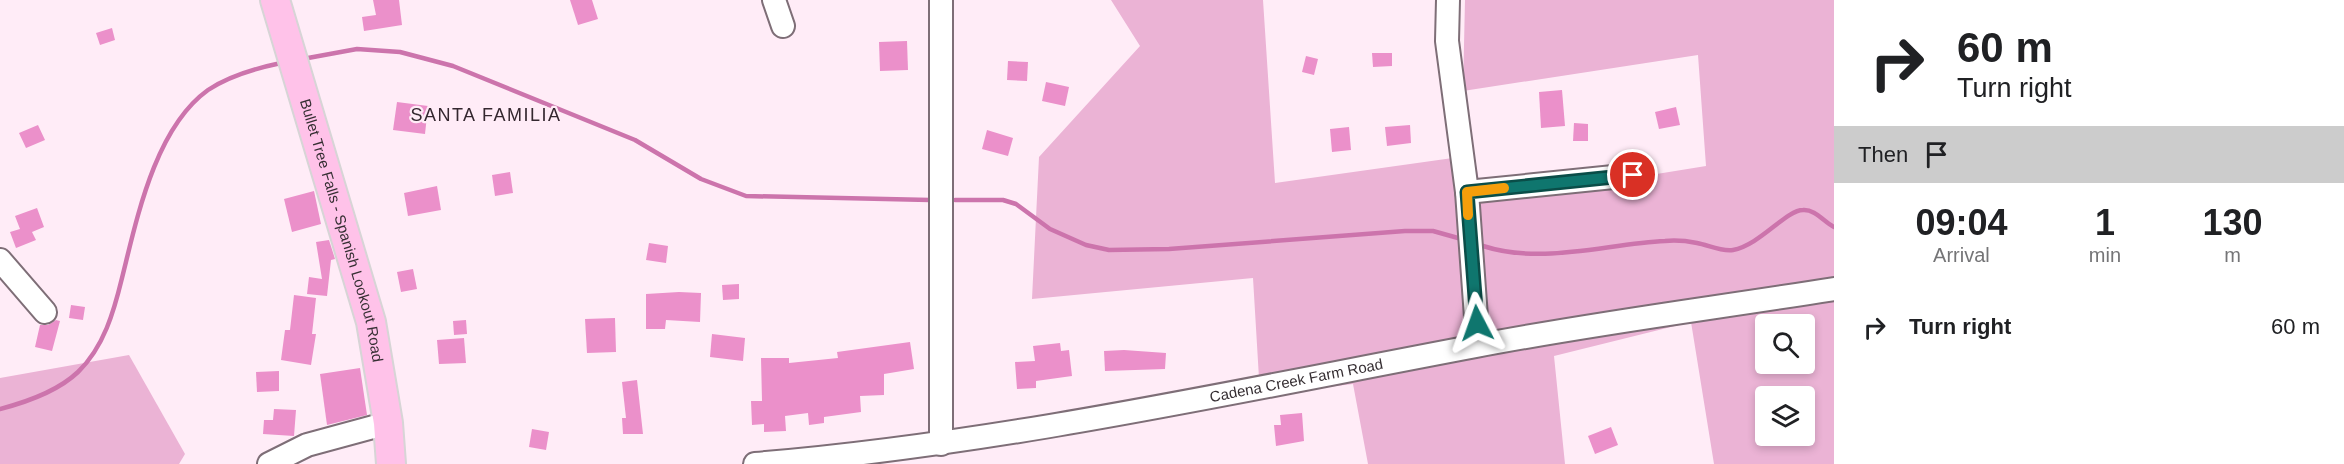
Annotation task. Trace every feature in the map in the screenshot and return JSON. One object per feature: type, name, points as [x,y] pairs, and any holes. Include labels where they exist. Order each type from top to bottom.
[{"type":"main road","name":"Bullet Tree Falls - Spanish Lookout Road","points":[[275,0],[371,322],[388,423],[391,464]]},
{"type":"street","points":[[774,0],[783,26]]},
{"type":"street","points":[[940,0],[941,444]]},
{"type":"street","points":[[1448,0],[1447,41],[1467,192],[1478,345]]},
{"type":"street","points":[[1467,192],[1633,175]]},
{"type":"street","points":[[0,260],[45,312]]},
{"type":"street","name":"Cadena Creek Farm Road","points":[[755,464],[941,444],[1292,383],[1478,345],[1834,289]]},
{"type":"street","points":[[269,464],[307,445],[388,423]]},
{"type":"shaded area","points":[[1111,0],[1263,0],[1275,183],[1474,155],[1483,202],[1706,166],[1698,55],[1463,91],[1465,0],[1834,0],[1834,464],[1714,464],[1691,322],[1554,356],[1565,464],[1368,464],[1353,384],[1260,395],[1253,278],[1032,299],[1039,157],[1140,46]]},
{"type":"shaded area","points":[[129,355],[185,454],[179,464],[0,464],[0,378]]},
{"type":"building","points":[[373,0],[399,0],[402,25],[364,31],[362,17],[376,15]]},
{"type":"building","points":[[570,0],[592,0],[598,19],[578,25]]},
{"type":"building","points":[[112,28],[115,40],[100,45],[96,33]]},
{"type":"building","points":[[907,41],[908,70],[880,71],[879,42]]},
{"type":"building","points":[[1372,53],[1392,53],[1392,66],[1373,67]]},
{"type":"building","points":[[1306,56],[1318,59],[1314,75],[1302,72]]},
{"type":"building","points":[[1008,61],[1028,62],[1027,81],[1007,80]]},
{"type":"building","points":[[1046,82],[1069,87],[1065,106],[1042,101]]},
{"type":"building","points":[[1562,90],[1565,126],[1541,128],[1539,92]]},
{"type":"building","points":[[397,102],[428,106],[425,134],[393,130]]},
{"type":"building","points":[[1676,107],[1680,125],[1659,129],[1655,112]]},
{"type":"building","points":[[1574,123],[1588,124],[1588,141],[1573,141]]},
{"type":"building","points":[[38,125],[45,140],[26,148],[19,133]]},
{"type":"building","points":[[1410,125],[1411,143],[1387,146],[1385,127]]},
{"type":"building","points":[[1349,127],[1351,150],[1332,152],[1330,129]]},
{"type":"building","points":[[987,130],[1013,138],[1008,156],[982,149]]},
{"type":"building","points":[[510,172],[513,193],[495,196],[492,175]]},
{"type":"building","points":[[437,186],[441,210],[408,216],[404,193]]},
{"type":"building","points":[[314,191],[321,224],[292,232],[284,199]]},
{"type":"building","points":[[37,208],[44,227],[32,232],[36,240],[16,248],[10,232],[20,229],[15,216]]},
{"type":"building","points":[[329,240],[335,259],[331,260],[327,296],[307,294],[309,277],[322,279],[316,242]]},
{"type":"building","points":[[649,243],[668,246],[666,263],[646,260]]},
{"type":"building","points":[[413,269],[417,289],[401,292],[397,272]]},
{"type":"building","points":[[739,284],[739,299],[723,300],[722,285]]},
{"type":"building","points":[[701,293],[700,322],[666,320],[665,329],[646,329],[646,294]]},
{"type":"building","points":[[294,295],[316,298],[312,334],[316,334],[311,365],[281,360],[285,330],[290,330]]},
{"type":"building","points":[[71,305],[85,307],[83,320],[69,318]]},
{"type":"building","points":[[615,318],[616,352],[587,353],[585,319]]},
{"type":"building","points":[[56,320],[60,321],[52,351],[35,347],[40,325],[48,325]]},
{"type":"building","points":[[466,320],[467,334],[454,335],[453,321]]},
{"type":"building","points":[[712,334],[745,338],[743,361],[710,357]]},
{"type":"building","points":[[464,338],[466,363],[439,364],[437,340]]},
{"type":"building","points":[[910,342],[914,369],[884,374],[884,395],[860,396],[861,412],[824,417],[824,423],[809,425],[808,413],[785,416],[786,431],[764,432],[764,424],[752,425],[751,401],[762,401],[761,358],[789,358],[789,363],[838,358],[837,352]]},
{"type":"building","points":[[1060,343],[1061,351],[1069,350],[1072,376],[1036,381],[1036,388],[1017,389],[1015,362],[1035,361],[1033,346]]},
{"type":"building","points":[[1104,351],[1166,353],[1165,369],[1105,371]]},
{"type":"building","points":[[360,368],[367,415],[327,425],[320,374]]},
{"type":"building","points":[[279,371],[279,391],[257,392],[256,372]]},
{"type":"building","points":[[637,380],[643,434],[623,434],[622,418],[626,418],[622,382]]},
{"type":"building","points":[[274,409],[296,410],[294,436],[263,434],[264,420],[273,420]]},
{"type":"building","points":[[1302,413],[1304,441],[1276,446],[1274,425],[1281,425],[1280,415]]},
{"type":"building","points":[[1611,427],[1618,445],[1595,454],[1588,436]]},
{"type":"building","points":[[532,429],[549,432],[546,450],[529,447]]},
{"type":"waterway","points":[[308,58],[357,49],[400,52],[453,66],[635,140],[701,179],[746,196],[930,200]]},
{"type":"waterway","points":[[0,409],[31,399],[61,385],[78,372],[95,351],[111,316],[142,202],[161,150],[174,127],[190,107],[208,90],[225,81],[253,70],[281,63]]},
{"type":"waterway","points":[[955,200],[1003,200],[1016,204],[1050,229],[1086,245],[1109,250],[1169,249],[1405,231],[1433,231],[1458,238]]},
{"type":"waterway","points":[[1483,246],[1528,254],[1551,254],[1677,241],[1733,250],[1753,242],[1789,216],[1803,210],[1815,214],[1834,227]]},
{"type":"slow traffic","points":[[1468,215],[1467,192],[1504,188]]},
{"type":"district","name":"SANTA FAMILIA","points":[[486,115]]},
{"type":"route","points":[[1477,323],[1467,192],[1633,175]]}]
